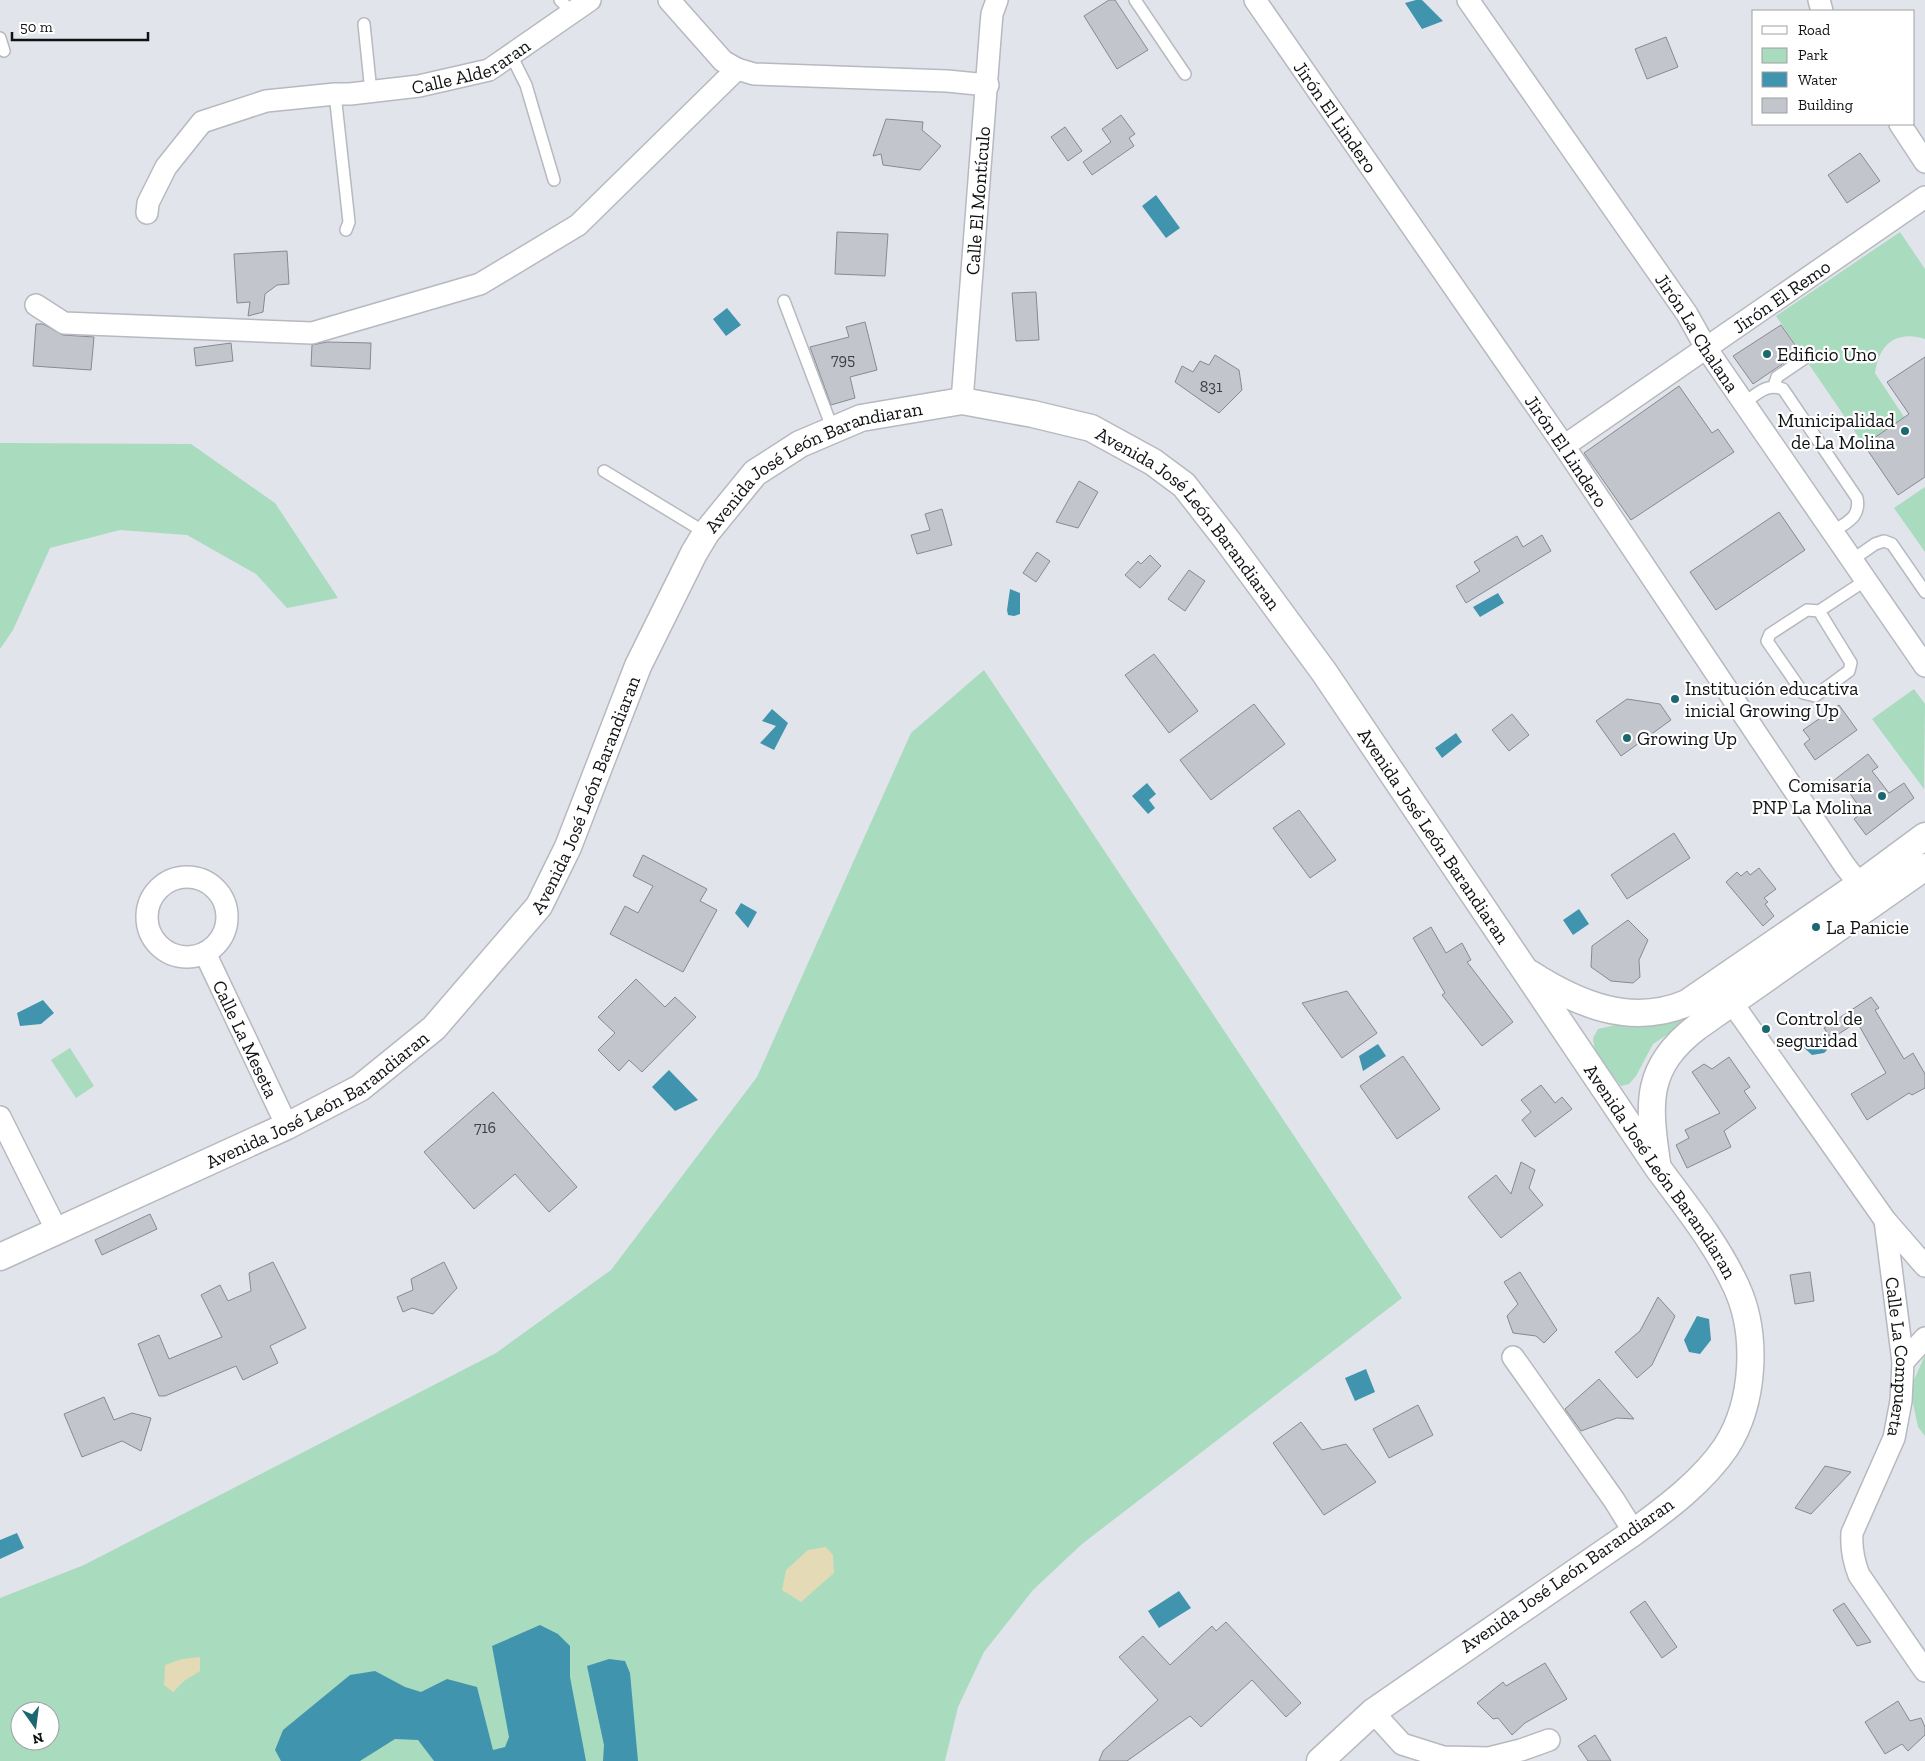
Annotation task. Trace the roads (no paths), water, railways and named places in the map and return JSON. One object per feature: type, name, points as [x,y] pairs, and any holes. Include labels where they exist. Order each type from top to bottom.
[{"type":"street","name":"Calle Alderaran","points":[[147,213],[148,203],[166,167],[202,122],[266,101],[419,86],[489,70],[510,55],[566,6],[590,0]]},
{"type":"street","points":[[669,0],[722,61],[737,69],[754,74],[787,77],[948,81],[988,85]]},
{"type":"street","name":"Calle El Montículo","points":[[962,400],[992,19],[997,0]]},
{"type":"street","name":"Jirón El Lindero","points":[[1255,0],[1564,446],[1845,866],[1867,894]]},
{"type":"street","name":"Jirón La Chalana","points":[[1468,0],[1687,314],[1706,348],[1925,666]]},
{"type":"street","points":[[36,304],[64,323],[312,333],[480,284],[578,225],[737,69]]},
{"type":"street","points":[[1912,136],[1925,162]]},
{"type":"street","name":"Jirón El Remo","points":[[1564,446],[1925,198]]},
{"type":"street","name":"Avenida José León Barandiaran","points":[[0,1257],[287,1126],[360,1088],[434,1028],[539,906],[568,847],[638,666],[694,553],[706,533],[755,473],[800,444],[861,418],[962,400],[1091,428],[1154,462],[1184,485],[1324,672],[1658,1168],[1702,1227],[1724,1261],[1737,1287],[1745,1313],[1750,1341],[1750,1367],[1738,1422],[1726,1446],[1708,1470],[1634,1532],[1372,1712],[1320,1761]]},
{"type":"street","points":[[1867,894],[1922,841]]},
{"type":"street","points":[[1658,1168],[1652,1120],[1654,1084],[1663,1061],[1672,1048],[1724,992],[1867,894],[1925,867]]},
{"type":"street","name":"Calle La Meseta","points":[[205,953],[287,1126]]},
{"type":"street","points":[[1523,969],[1572,997],[1624,1013]]},
{"type":"street","points":[[1577,1048],[1581,1027],[1589,1020],[1598,1016],[1624,1013],[1656,1013],[1724,992]]},
{"type":"street","name":"Calle La Compuerta","points":[[1724,992],[1885,1220],[1925,1266]]},
{"type":"street","points":[[1603,1087],[1624,1096],[1635,1096],[1654,1084]]},
{"type":"street","points":[[0,1117],[57,1231]]},
{"type":"street","name":"Calle La Compuerta","points":[[1885,1220],[1903,1362],[1901,1401],[1894,1438],[1852,1533],[1851,1546],[1853,1561],[1859,1574],[1925,1671]]},
{"type":"street","points":[[1903,1362],[1925,1338]]},
{"type":"street","points":[[1513,1356],[1614,1500],[1634,1532]]},
{"type":"street","points":[[1372,1712],[1402,1744],[1443,1756],[1489,1758],[1521,1750],[1549,1740]]},
{"type":"lane","points":[[1135,0],[1185,74]]},
{"type":"lane","points":[[364,24],[371,92]]},
{"type":"lane","points":[[0,38],[4,51]]},
{"type":"lane","points":[[510,55],[526,84],[554,180]]},
{"type":"lane","points":[[335,94],[349,222],[346,230]]},
{"type":"lane","points":[[784,301],[833,430]]},
{"type":"lane","points":[[1774,386],[1777,377],[1805,358]]},
{"type":"lane","points":[[1744,403],[1765,389],[1774,386],[1783,389],[1857,498],[1859,508],[1855,516],[1833,532]]},
{"type":"lane","points":[[604,471],[706,533]]},
{"type":"lane","points":[[1852,560],[1875,544],[1884,541],[1892,544],[1925,592]]},
{"type":"lane","points":[[1818,611],[1852,662],[1848,671],[1815,696],[1803,694],[1767,641],[1770,634],[1807,610],[1818,611],[1866,580]]},
{"type":"water","points":[[1422,0],[1443,21],[1422,29],[1405,3]]},
{"type":"water","points":[[1156,195],[1180,228],[1166,238],[1142,206]]},
{"type":"water","points":[[727,308],[741,325],[726,336],[713,319]]},
{"type":"water","points":[[1010,589],[1020,593],[1020,614],[1014,616],[1008,615],[1007,610]]},
{"type":"water","points":[[1498,593],[1504,603],[1480,617],[1473,607]]},
{"type":"water","points":[[772,709],[788,723],[774,750],[760,743],[776,726],[762,721]]},
{"type":"water","points":[[1456,733],[1462,742],[1442,758],[1435,748]]},
{"type":"water","points":[[1147,783],[1156,794],[1149,800],[1155,808],[1148,814],[1132,796]]},
{"type":"water","points":[[741,903],[757,912],[748,928],[735,913]]},
{"type":"water","points":[[1579,909],[1589,924],[1573,935],[1563,920]]},
{"type":"water","points":[[43,1000],[54,1013],[41,1024],[20,1026],[17,1013]]},
{"type":"water","points":[[1805,1040],[1813,1043],[1823,1041],[1827,1050],[1824,1053],[1812,1055],[1801,1045]]},
{"type":"water","points":[[1378,1044],[1386,1056],[1363,1071],[1359,1056]]},
{"type":"water","points":[[669,1070],[698,1100],[675,1111],[652,1087]]},
{"type":"water","points":[[1697,1316],[1709,1319],[1711,1340],[1700,1354],[1689,1352],[1684,1340]]},
{"type":"water","points":[[1366,1369],[1375,1392],[1355,1401],[1345,1378]]},
{"type":"water","points":[[17,1533],[24,1548],[0,1559],[0,1540]]},
{"type":"water","points":[[1179,1591],[1191,1608],[1159,1628],[1148,1611]]},
{"type":"water","points":[[540,1625],[558,1634],[570,1646],[570,1677],[586,1761],[434,1761],[418,1740],[395,1739],[360,1761],[281,1761],[275,1750],[283,1730],[350,1675],[375,1671],[405,1687],[421,1692],[447,1679],[477,1687],[493,1750],[505,1747],[509,1737],[492,1646]]},
{"type":"water","points":[[609,1659],[625,1661],[630,1673],[638,1761],[603,1761],[604,1745],[587,1666]]},
{"type":"place","name":"Edificio Uno","points":[[1767,354]]},
{"type":"place","name":"Municipalidad de La Molina","points":[[1905,431]]},
{"type":"place","name":"Institución educativa inicial Growing Up","points":[[1675,699]]},
{"type":"place","name":"Growing Up","points":[[1627,738]]},
{"type":"place","name":"Comisaría PNP La Molina","points":[[1882,796]]},
{"type":"place","name":"La Panicie","points":[[1816,927]]},
{"type":"place","name":"Control de seguridad","points":[[1766,1029]]}]
